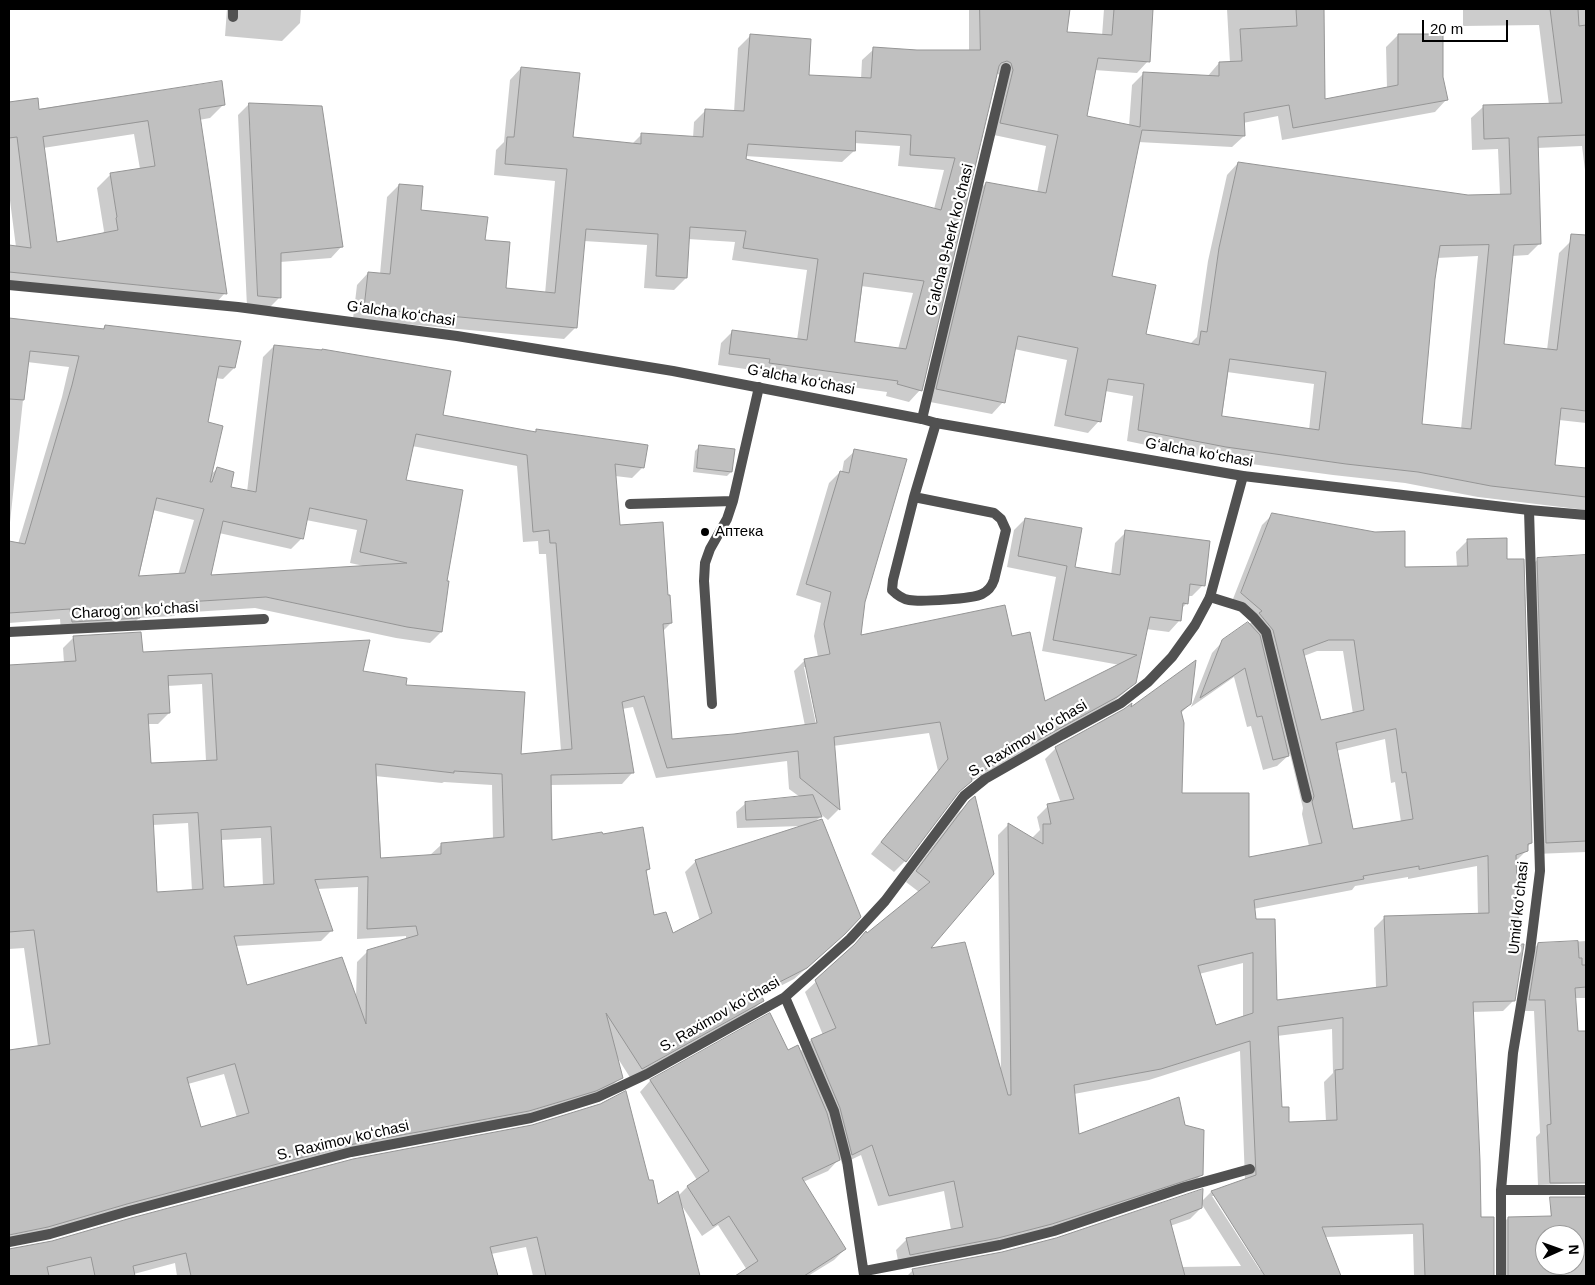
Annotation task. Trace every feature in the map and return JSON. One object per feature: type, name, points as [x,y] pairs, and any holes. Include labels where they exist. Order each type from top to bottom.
[{"type":"street","name":"Gʼalcha 9-berk koʼchasi","points":[[922,419],[1006,68]]},
{"type":"street","name":"Gʻalcha koʻchasi","points":[[9,285],[238,307],[457,336],[674,371],[936,422],[1243,476],[1586,515]]},
{"type":"street","points":[[712,704],[704,581],[705,563],[710,549],[727,520],[734,501],[759,387]]},
{"type":"street","points":[[914,497],[994,513],[1001,519],[1006,530],[1002,547],[991,587],[983,594],[972,597],[916,601],[906,600],[892,590],[914,497],[936,422]]},
{"type":"street","name":"S. Raximov koʻchasi","points":[[9,1242],[50,1234],[351,1152],[531,1118],[598,1097],[647,1074],[785,997],[850,939],[884,901],[964,796],[994,774],[1121,703],[1148,682],[1172,657],[1195,625],[1210,597],[1243,476]]},
{"type":"street","points":[[630,504],[734,501]]},
{"type":"street","name":"Umid koʻchasi","points":[[1501,1276],[1501,1190],[1513,1053],[1530,952],[1540,871],[1529,510]]},
{"type":"street","points":[[1210,597],[1242,607],[1266,632],[1307,798]]},
{"type":"street","name":"Charogʻon koʻchasi","points":[[9,632],[264,619]]},
{"type":"street","points":[[785,997],[834,1111],[847,1161],[864,1273],[1054,1231],[1184,1187],[1250,1168]]},
{"type":"street","points":[[1501,1190],[1586,1190]]},
{"type":"building","points":[[980,9],[1070,9],[1067,32],[1112,35],[1114,9],[1153,9],[1150,62],[1098,58],[1087,116],[1140,127],[1143,72],[1219,76],[1219,62],[1242,61],[1240,29],[1297,26],[1296,9],[1324,9],[1325,99],[1398,85],[1398,34],[1443,34],[1443,77],[1448,100],[1293,128],[1289,105],[1244,113],[1245,136],[1142,130],[1112,276],[1156,285],[1146,334],[1199,345],[1201,331],[1207,332],[1219,248],[1238,162],[1468,195],[1511,194],[1509,138],[1484,139],[1483,105],[1562,103],[1550,9],[1578,9],[1579,26],[1586,25],[1586,135],[1538,137],[1541,244],[1514,245],[1504,344],[1557,350],[1571,234],[1586,235],[1586,411],[1561,408],[1555,465],[1586,468],[1586,497],[1491,486],[1418,472],[1226,447],[1138,430],[1144,384],[1108,379],[1101,422],[1065,415],[1078,348],[1018,336],[1005,403],[936,389],[986,182],[1046,193],[1058,135],[1000,123],[1013,70],[1011,63],[1007,61],[999,66],[922,391],[897,384],[898,381],[769,363],[770,359],[729,354],[732,330],[807,340],[818,259],[743,248],[746,231],[690,227],[687,278],[656,276],[658,234],[586,229],[577,328],[364,308],[368,272],[390,274],[399,184],[423,186],[421,210],[488,217],[485,240],[510,242],[506,288],[555,293],[567,169],[505,164],[507,137],[514,137],[521,67],[580,73],[573,137],[641,144],[641,133],[703,137],[705,109],[744,111],[750,34],[811,39],[809,75],[871,78],[873,47],[917,50],[980,50]],"holes":[[[856,131],[911,135],[910,155],[955,158],[941,210],[746,159],[748,144],[855,151]],[[1489,245],[1471,429],[1422,424],[1435,279],[1440,246]],[[864,273],[924,281],[906,349],[855,342]],[[1230,359],[1326,372],[1319,430],[1222,416]]]},
{"type":"building","points":[[222,81],[225,105],[199,109],[227,294],[9,272],[9,245],[31,248],[17,137],[9,138],[9,102],[38,98],[39,109]],"holes":[[[148,121],[155,166],[110,173],[118,230],[57,242],[43,137]]]},
{"type":"building","points":[[249,103],[322,106],[343,247],[281,253],[281,298],[258,296]]},
{"type":"building","points":[[9,318],[104,329],[105,325],[241,341],[235,368],[219,366],[208,422],[223,426],[210,482],[212,482],[217,467],[234,472],[231,487],[256,492],[274,345],[322,349],[451,371],[443,415],[536,432],[536,429],[648,445],[644,468],[615,464],[620,525],[663,522],[672,623],[663,624],[672,739],[734,734],[817,723],[804,659],[830,654],[824,624],[831,592],[806,584],[840,471],[849,473],[854,449],[907,459],[865,602],[861,635],[1005,605],[1012,636],[1030,632],[1045,701],[1137,655],[1053,640],[1067,566],[1018,556],[1025,518],[1082,528],[1075,567],[1120,575],[1125,530],[1210,541],[1205,586],[1190,584],[1188,604],[1183,603],[1181,621],[1150,617],[1136,683],[1117,697],[971,777],[972,781],[959,792],[906,862],[881,842],[948,759],[940,722],[834,737],[840,810],[800,778],[798,751],[667,768],[644,696],[622,702],[634,773],[551,775],[552,840],[643,827],[650,869],[646,870],[654,915],[666,912],[673,933],[712,913],[695,860],[822,819],[861,917],[807,968],[760,992],[764,1001],[642,1069],[606,1013],[623,1078],[596,1091],[529,1111],[349,1145],[48,1227],[9,1235],[9,1050],[50,1044],[34,930],[9,932],[9,665],[76,661],[73,636],[141,632],[143,652],[370,640],[363,671],[407,678],[406,685],[525,692],[521,754],[572,749],[556,543],[550,543],[549,530],[533,532],[527,455],[416,434],[406,480],[463,490],[447,581],[449,581],[442,632],[407,627],[266,597],[186,602],[186,605],[139,608],[140,618],[72,622],[70,609],[9,613],[9,541],[25,544],[79,356],[30,351],[24,400],[9,399]],"holes":[[[157,498],[204,509],[185,573],[139,576]],[[310,508],[367,520],[360,552],[407,563],[211,575],[223,521],[303,539]],[[212,674],[217,760],[151,763],[148,714],[170,713],[168,676]],[[376,764],[454,773],[454,771],[502,774],[504,837],[441,843],[441,854],[381,858]],[[198,813],[203,889],[157,892],[153,815]],[[271,827],[274,884],[224,887],[221,830]],[[368,877],[367,929],[416,926],[418,935],[367,950],[366,1024],[342,957],[247,985],[234,936],[333,931],[315,880]],[[235,1064],[249,1113],[201,1127],[187,1078]]]},
{"type":"building","points":[[699,445],[735,449],[732,472],[697,468]]},
{"type":"building","points":[[1272,513],[1375,532],[1405,531],[1405,567],[1468,566],[1467,539],[1507,538],[1507,559],[1524,559],[1532,843],[1528,844],[1528,851],[1516,855],[1519,944],[1524,944],[1515,1001],[1473,1002],[1481,1217],[1494,1217],[1494,1276],[1425,1276],[1423,1224],[1322,1227],[1341,1276],[1265,1276],[1211,1191],[1256,1175],[1250,1041],[1161,1069],[1074,1085],[1079,1134],[1179,1097],[1185,1125],[1204,1130],[1203,1175],[1052,1224],[998,1238],[910,1255],[906,1238],[963,1227],[954,1181],[889,1196],[872,1145],[852,1155],[840,1108],[811,1039],[836,1028],[815,980],[855,944],[866,931],[867,933],[930,882],[916,871],[969,801],[975,796],[994,874],[931,948],[965,942],[1008,1095],[1011,1095],[1008,823],[1043,844],[1043,824],[1051,824],[1047,804],[1074,799],[1055,747],[1132,703],[1131,707],[1196,660],[1191,704],[1181,711],[1184,723],[1182,793],[1249,793],[1249,857],[1322,843],[1312,802],[1314,796],[1273,630],[1259,613],[1262,611],[1241,593]],"holes":[[[1329,640],[1354,640],[1364,710],[1321,720],[1303,650]],[[1396,729],[1402,773],[1406,772],[1413,819],[1353,829],[1336,743]],[[1488,856],[1489,913],[1384,916],[1387,986],[1277,1000],[1275,919],[1256,919],[1254,900],[1364,879],[1363,876],[1419,866],[1419,869]],[[1253,953],[1253,1013],[1216,1025],[1198,966]],[[1343,1018],[1343,1069],[1335,1070],[1337,1120],[1289,1122],[1289,1107],[1282,1107],[1278,1027]]]},
{"type":"building","points":[[1586,555],[1586,841],[1546,843],[1537,558]]},
{"type":"building","points":[[1248,622],[1260,635],[1289,756],[1273,760],[1262,716],[1257,717],[1245,668],[1200,698],[1222,640]]},
{"type":"building","points":[[813,795],[822,817],[746,820],[745,802]]},
{"type":"building","points":[[1578,941],[1579,958],[1582,958],[1582,965],[1586,965],[1586,987],[1575,988],[1578,1031],[1586,1031],[1586,1183],[1550,1183],[1547,1125],[1551,1124],[1545,1000],[1529,1000],[1538,943]]},
{"type":"building","points":[[770,1013],[788,1050],[798,1045],[827,1113],[840,1160],[802,1178],[846,1249],[804,1276],[735,1276],[758,1261],[729,1216],[713,1226],[687,1186],[709,1171],[650,1080]]},
{"type":"building","points":[[626,1091],[649,1180],[653,1180],[658,1204],[678,1191],[700,1276],[546,1276],[537,1237],[490,1247],[498,1276],[191,1276],[186,1253],[133,1266],[135,1276],[95,1276],[91,1257],[47,1267],[49,1276],[9,1276],[9,1249],[52,1241],[353,1159],[532,1125],[600,1104]]},
{"type":"building","points":[[1203,1189],[1202,1208],[1170,1220],[1185,1276],[914,1276],[912,1269],[1002,1252],[1056,1238]]},
{"type":"building","points":[[1550,1197],[1586,1197],[1586,1252],[1585,1225],[1535,1225],[1535,1275],[1561,1276],[1508,1276],[1508,1217],[1551,1216]]},
{"type":"place","name":"Аптека","points":[[705,532]]}]
